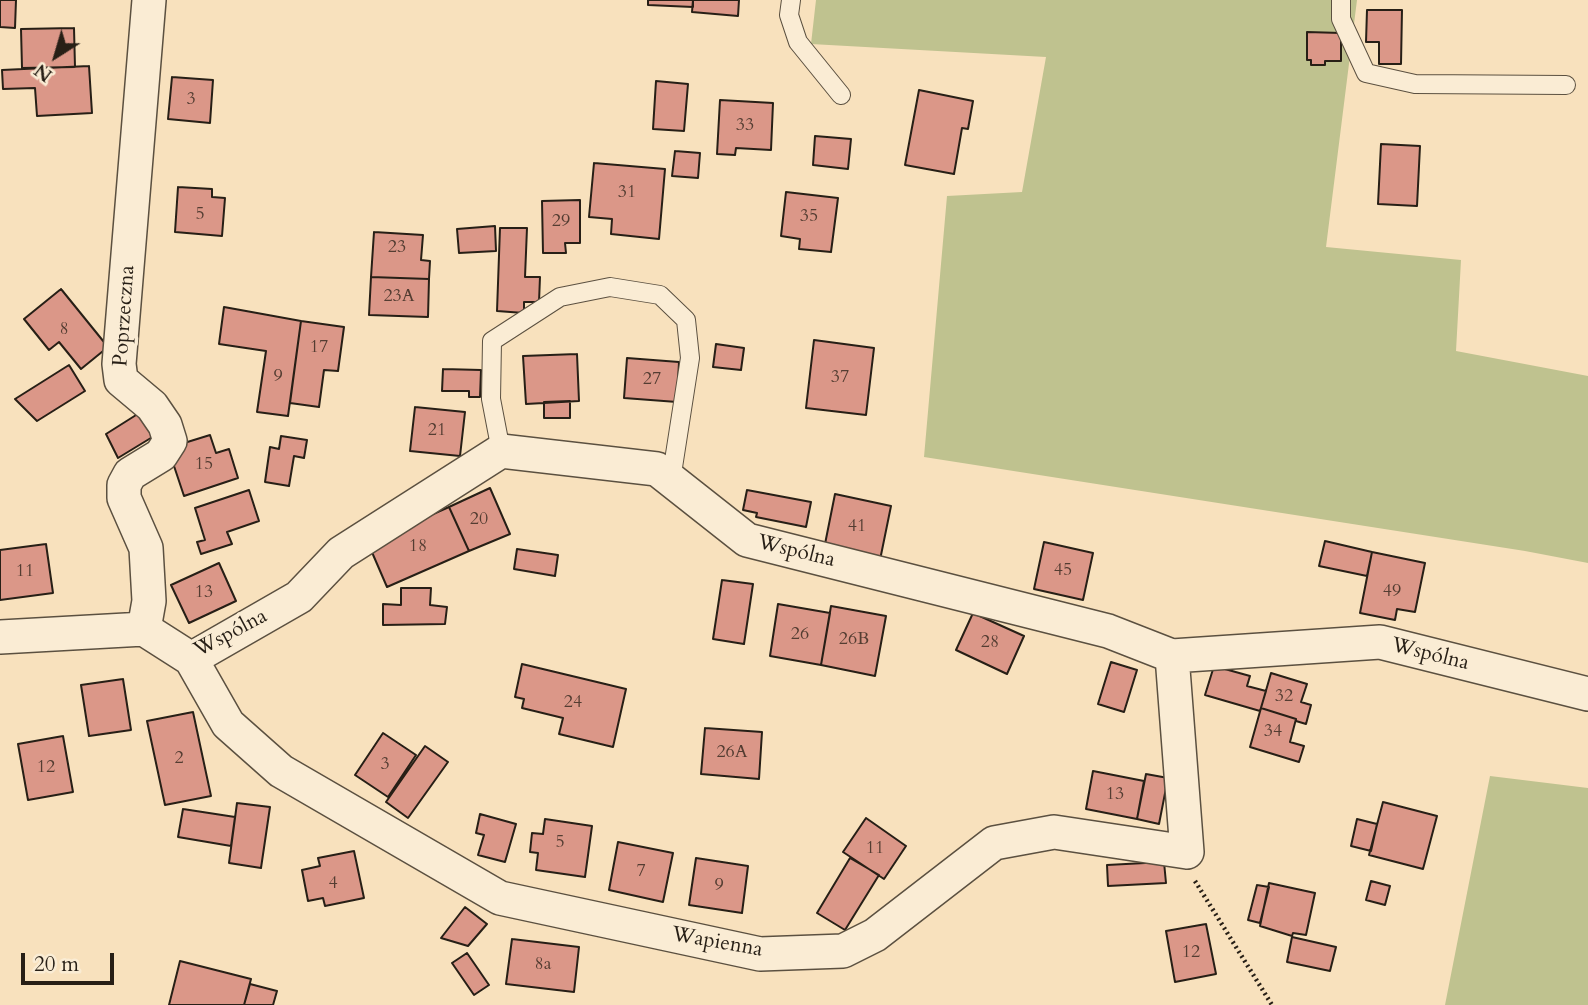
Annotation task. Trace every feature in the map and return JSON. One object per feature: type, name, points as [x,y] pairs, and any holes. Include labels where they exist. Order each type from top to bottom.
[{"type":"street","name":"Poprzeczna","points":[[144,629],[149,601],[146,548],[124,498],[124,485],[130,474],[161,454],[170,441],[165,425],[152,405],[121,380],[119,364],[149,0]]},
{"type":"street","name":"Wspólna","points":[[144,629],[191,659],[299,597],[341,554],[501,451],[657,469],[747,540],[1108,631],[1172,656],[1380,642],[1588,695]]},
{"type":"street","points":[[0,637],[144,629]]},
{"type":"street","points":[[1172,656],[1187,852]]},
{"type":"street","name":"Wapienna","points":[[191,659],[228,724],[281,771],[500,898],[760,954],[843,951],[875,935],[994,844],[1054,832],[1187,852]]},
{"type":"lane","points":[[790,0],[789,15],[798,42],[841,94]]},
{"type":"lane","points":[[1341,0],[1341,19],[1366,74],[1415,83],[1566,85]]},
{"type":"lane","points":[[501,451],[491,399],[492,341],[560,297],[610,287],[660,295],[686,320],[690,358],[671,480]]},
{"type":"path","points":[[1187,852],[1183,862],[1272,1005]]},
{"type":"green space","points":[[816,0],[1357,0],[1326,247],[1461,260],[1456,351],[1588,376],[1588,563],[924,457],[947,196],[1022,192],[1046,57],[811,44]]},
{"type":"green space","points":[[1490,776],[1588,788],[1588,1005],[1445,1005]]},
{"type":"building","points":[[0,0],[16,0],[15,28],[0,27]]},
{"type":"building","points":[[648,0],[693,0],[693,7],[648,5]]},
{"type":"building","points":[[693,0],[739,0],[738,16],[692,12]]},
{"type":"building","points":[[1367,10],[1402,10],[1401,64],[1379,64],[1379,42],[1366,42]]},
{"type":"building","points":[[74,28],[75,67],[22,68],[21,29]]},
{"type":"building","points":[[1307,32],[1341,33],[1341,61],[1325,61],[1325,65],[1311,65],[1311,60],[1307,60]]},
{"type":"building","points":[[89,66],[92,113],[37,116],[35,88],[3,89],[2,70]]},
{"type":"building","points":[[172,77],[213,80],[210,123],[168,119]]},
{"type":"building","points":[[656,81],[688,84],[684,131],[653,129]]},
{"type":"building","points":[[919,90],[973,101],[968,129],[962,128],[954,174],[905,165]]},
{"type":"building","points":[[720,100],[773,103],[771,150],[736,148],[735,155],[717,154]]},
{"type":"building","points":[[815,136],[851,139],[848,169],[813,165]]},
{"type":"building","points":[[1381,144],[1420,146],[1417,206],[1378,204]]},
{"type":"building","points":[[675,151],[700,153],[698,178],[672,176]]},
{"type":"building","points":[[594,163],[665,169],[659,239],[611,234],[612,219],[589,217]]},
{"type":"building","points":[[178,187],[212,189],[212,197],[225,198],[222,236],[175,232]]},
{"type":"building","points":[[786,192],[838,198],[831,252],[799,249],[800,239],[781,236]]},
{"type":"building","points":[[580,200],[580,243],[565,243],[566,253],[543,253],[542,201]]},
{"type":"building","points":[[495,226],[496,251],[459,253],[457,229]]},
{"type":"building","points":[[500,228],[527,228],[525,277],[540,277],[539,302],[524,302],[524,313],[497,311]]},
{"type":"building","points":[[374,232],[423,235],[421,260],[430,261],[429,279],[371,277]]},
{"type":"building","points":[[371,277],[429,279],[428,317],[369,315]]},
{"type":"building","points":[[61,289],[108,347],[81,369],[59,342],[49,350],[24,319]]},
{"type":"building","points":[[224,307],[301,321],[288,416],[257,412],[266,351],[219,344]]},
{"type":"building","points":[[301,321],[344,327],[338,371],[324,370],[319,407],[290,403]]},
{"type":"building","points":[[814,340],[874,348],[866,415],[806,408]]},
{"type":"building","points":[[716,344],[744,348],[741,370],[713,367]]},
{"type":"building","points":[[577,354],[579,401],[526,404],[523,356]]},
{"type":"building","points":[[627,358],[679,362],[677,402],[624,398]]},
{"type":"building","points":[[69,365],[85,391],[37,421],[15,399]]},
{"type":"building","points":[[443,369],[481,370],[480,397],[469,397],[469,391],[442,391]]},
{"type":"building","points":[[570,401],[570,418],[544,418],[544,402]]},
{"type":"building","points":[[415,407],[465,412],[460,456],[410,451]]},
{"type":"building","points":[[144,410],[159,433],[118,458],[106,434]]},
{"type":"building","points":[[210,435],[216,453],[229,449],[238,478],[184,496],[168,448]]},
{"type":"building","points":[[281,436],[307,440],[304,458],[294,456],[289,486],[265,482],[270,447],[279,449]]},
{"type":"building","points":[[490,488],[510,534],[469,551],[449,507]]},
{"type":"building","points":[[249,490],[259,521],[227,532],[232,544],[201,554],[197,542],[205,540],[195,508]]},
{"type":"building","points":[[747,490],[811,502],[806,527],[756,517],[757,513],[743,510]]},
{"type":"building","points":[[835,494],[891,506],[880,560],[824,549]]},
{"type":"building","points":[[449,507],[469,551],[387,587],[368,543]]},
{"type":"building","points":[[1325,541],[1372,552],[1367,576],[1319,566]]},
{"type":"building","points":[[1044,542],[1093,553],[1083,600],[1034,589]]},
{"type":"building","points":[[46,544],[53,593],[0,600],[0,550]]},
{"type":"building","points":[[517,549],[558,555],[555,576],[514,569]]},
{"type":"building","points":[[1372,552],[1425,563],[1415,612],[1397,609],[1395,620],[1360,613]]},
{"type":"building","points":[[219,563],[236,601],[189,623],[171,585]]},
{"type":"building","points":[[722,580],[753,584],[744,644],[713,639]]},
{"type":"building","points":[[401,588],[431,588],[430,605],[447,607],[445,624],[383,625],[383,604],[401,605]]},
{"type":"building","points":[[778,604],[830,613],[821,665],[770,656]]},
{"type":"building","points":[[831,606],[886,616],[875,676],[821,665]]},
{"type":"building","points":[[973,613],[1024,636],[1007,674],[956,650]]},
{"type":"building","points":[[1111,662],[1137,670],[1124,712],[1098,704]]},
{"type":"building","points":[[522,664],[626,689],[613,747],[559,734],[563,718],[522,708],[524,699],[515,697]]},
{"type":"building","points":[[1214,666],[1250,676],[1247,686],[1266,691],[1260,711],[1205,695]]},
{"type":"building","points":[[1271,673],[1307,684],[1301,702],[1311,705],[1306,724],[1261,708]]},
{"type":"building","points":[[123,679],[131,730],[89,736],[81,685]]},
{"type":"building","points":[[1261,708],[1296,719],[1290,742],[1304,746],[1299,762],[1250,747]]},
{"type":"building","points":[[193,712],[211,796],[165,805],[147,721]]},
{"type":"building","points":[[705,728],[762,732],[759,779],[701,774]]},
{"type":"building","points":[[383,733],[416,755],[388,797],[355,775]]},
{"type":"building","points":[[63,736],[73,792],[28,800],[18,744]]},
{"type":"building","points":[[425,746],[448,762],[408,818],[386,802]]},
{"type":"building","points":[[1093,771],[1144,781],[1137,819],[1086,809]]},
{"type":"building","points":[[1146,774],[1168,778],[1159,824],[1137,819]]},
{"type":"building","points":[[1383,802],[1437,816],[1423,869],[1369,855]]},
{"type":"building","points":[[237,803],[270,807],[261,868],[229,863]]},
{"type":"building","points":[[183,809],[235,817],[231,846],[178,837]]},
{"type":"building","points":[[480,814],[516,824],[505,862],[478,855],[484,835],[476,833]]},
{"type":"building","points":[[866,818],[906,846],[884,879],[843,852]]},
{"type":"building","points":[[545,819],[592,826],[585,877],[536,870],[538,853],[530,852],[532,833],[543,834]]},
{"type":"building","points":[[1357,819],[1377,824],[1371,851],[1351,846]]},
{"type":"building","points":[[618,842],[673,853],[663,902],[609,890]]},
{"type":"building","points":[[354,851],[364,898],[325,906],[323,898],[308,901],[302,870],[320,866],[318,858]]},
{"type":"building","points":[[696,858],[748,866],[742,913],[689,905]]},
{"type":"building","points":[[850,858],[879,875],[845,930],[817,913]]},
{"type":"building","points":[[1164,862],[1166,883],[1108,886],[1107,865]]},
{"type":"building","points":[[1371,881],[1390,886],[1385,905],[1366,900]]},
{"type":"building","points":[[1269,883],[1315,893],[1306,935],[1293,933],[1292,936],[1260,926]]},
{"type":"building","points":[[1257,885],[1269,887],[1260,923],[1248,920]]},
{"type":"building","points":[[465,907],[487,924],[468,946],[441,938]]},
{"type":"building","points":[[1206,924],[1216,974],[1175,982],[1166,931]]},
{"type":"building","points":[[1292,937],[1336,947],[1330,971],[1287,962]]},
{"type":"building","points":[[512,939],[579,947],[574,992],[506,984]]},
{"type":"building","points":[[467,953],[489,985],[474,995],[452,963]]},
{"type":"building","points":[[180,961],[251,979],[244,1005],[169,1005]]},
{"type":"building","points":[[250,984],[277,991],[273,1005],[244,1005]]}]
